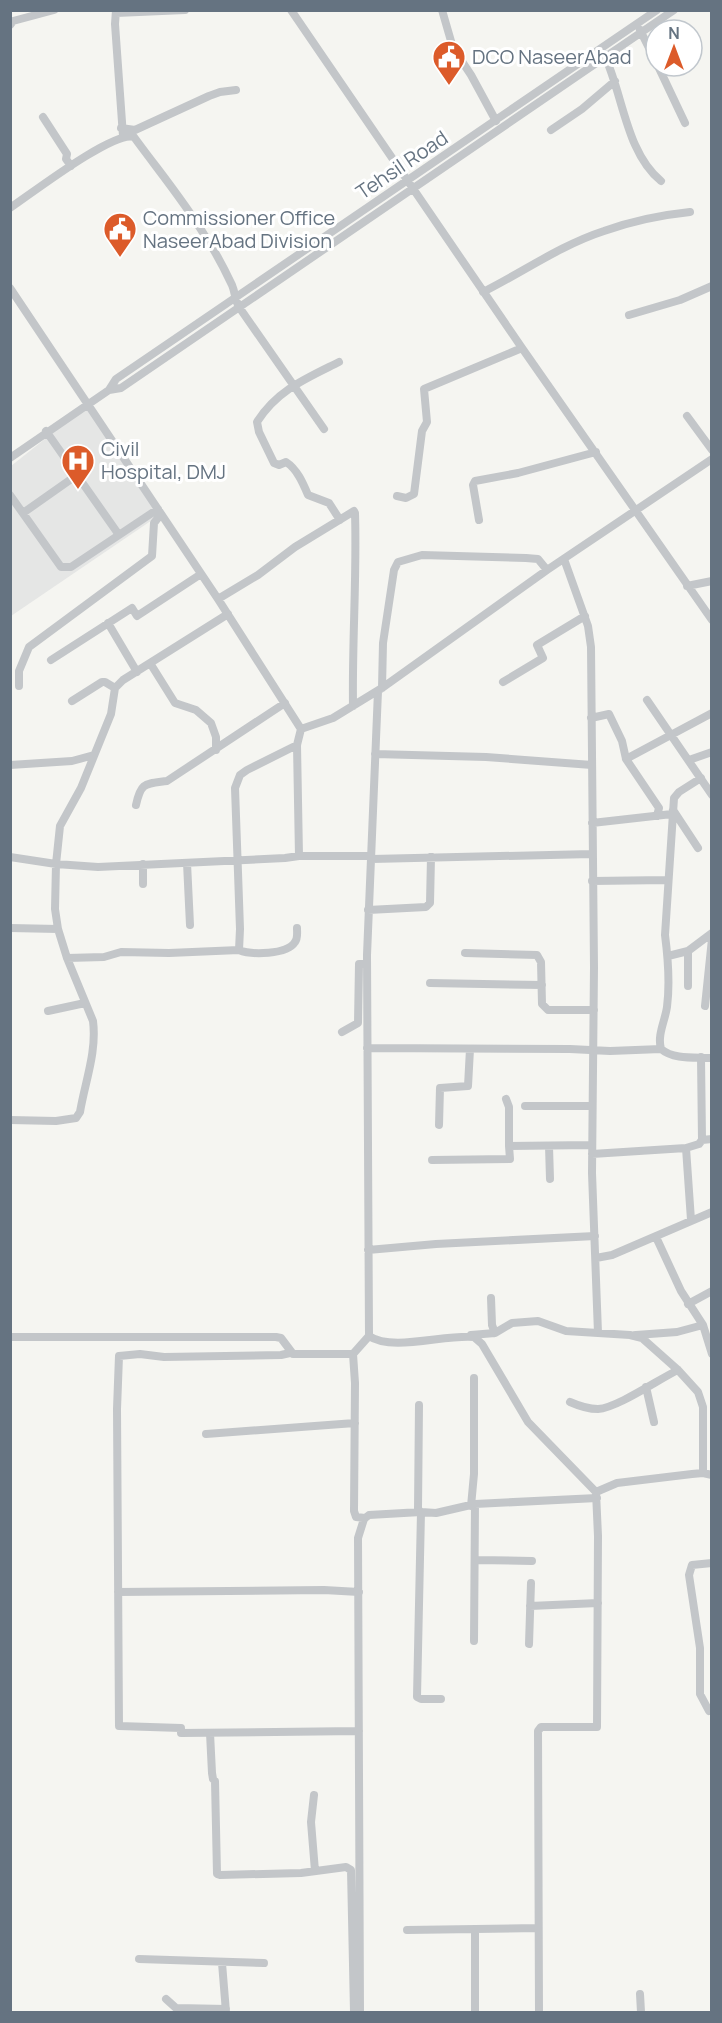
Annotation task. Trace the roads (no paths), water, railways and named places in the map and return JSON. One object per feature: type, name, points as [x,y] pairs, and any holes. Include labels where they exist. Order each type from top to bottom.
[{"type":"street","points":[[11,20],[54,10]]},
{"type":"street","points":[[122,132],[116,12],[185,10]]},
{"type":"street","points":[[291,10],[711,620]]},
{"type":"street","points":[[442,10],[453,48],[471,75],[496,121]]},
{"type":"street","name":"Tehsil Road","points":[[411,184],[496,121],[657,10]]},
{"type":"street","points":[[10,458],[109,390],[121,388],[237,303],[411,184],[674,10]]},
{"type":"street","points":[[637,24],[644,37]]},
{"type":"street","points":[[602,49],[615,81],[638,153],[650,172],[661,181]]},
{"type":"street","points":[[664,78],[685,123]]},
{"type":"street","points":[[551,130],[582,109],[615,81]]},
{"type":"street","points":[[10,208],[122,132],[135,130],[209,96],[236,90]]},
{"type":"street","points":[[44,117],[67,154],[66,159],[71,166]]},
{"type":"street","points":[[122,132],[134,137],[181,200],[217,257],[233,288],[237,303],[324,429]]},
{"type":"street","points":[[483,292],[562,249],[602,231],[657,216],[690,212]]},
{"type":"street","points":[[629,315],[680,300],[711,286]]},
{"type":"street","points":[[10,288],[228,614],[301,729],[297,745],[299,855]]},
{"type":"street","points":[[397,496],[406,498],[414,494],[422,431],[427,422],[424,389],[522,348]]},
{"type":"street","points":[[339,362],[293,386],[276,398],[257,422],[259,432],[274,463],[279,465],[290,463],[308,495],[329,503],[340,520]]},
{"type":"street","points":[[687,416],[711,450]]},
{"type":"street","points":[[46,432],[119,535]]},
{"type":"street","points":[[479,520],[473,485],[475,481],[518,473],[596,452]]},
{"type":"street","points":[[301,729],[333,718],[380,689],[547,570],[711,459]]},
{"type":"street","points":[[23,513],[77,475]]},
{"type":"street","points":[[10,495],[61,567],[65,569],[160,511]]},
{"type":"street","points":[[19,686],[19,671],[29,647],[153,556],[154,523],[160,511]]},
{"type":"street","points":[[218,599],[258,575],[295,547],[352,511],[356,513],[353,706]]},
{"type":"street","points":[[547,570],[538,560],[526,558],[422,555],[398,562],[394,570],[383,643],[368,910],[369,1336],[353,1354],[354,1511],[356,1517],[436,1513],[473,1505],[596,1495],[617,1483],[709,1472],[701,1399],[698,1392],[678,1370],[642,1338],[635,1335]]},
{"type":"street","points":[[564,559],[585,616],[591,646],[594,1010],[592,1150],[598,1334]]},
{"type":"street","points":[[51,660],[132,608],[137,616],[201,574]]},
{"type":"street","points":[[687,586],[711,581]]},
{"type":"street","points":[[10,1120],[56,1121],[76,1118],[80,1112],[93,1053],[93,1022],[58,929],[55,909],[56,864],[60,826],[81,788],[111,714],[115,688],[123,680],[228,614]]},
{"type":"street","points":[[503,682],[543,658],[537,645],[585,616]]},
{"type":"street","points":[[108,623],[137,672]]},
{"type":"street","points":[[150,663],[175,703],[196,711],[211,723],[216,737],[216,750]]},
{"type":"street","points":[[72,701],[102,682],[115,688]]},
{"type":"street","points":[[647,700],[711,795]]},
{"type":"street","points":[[136,805],[140,788],[144,784],[167,781],[285,703]]},
{"type":"street","points":[[626,759],[711,713]]},
{"type":"street","points":[[591,718],[609,714],[622,741],[626,759],[658,808],[657,816]]},
{"type":"street","points":[[239,950],[235,788],[240,775],[297,745]]},
{"type":"street","points":[[689,760],[711,752]]},
{"type":"street","points":[[375,754],[486,757],[592,765]]},
{"type":"street","points":[[10,765],[72,761],[94,755]]},
{"type":"street","points":[[701,778],[679,792],[674,798],[665,935],[668,956],[667,1006],[659,1042],[661,1049],[668,1055],[711,1058]]},
{"type":"street","points":[[592,823],[657,816],[673,812]]},
{"type":"street","points":[[673,812],[698,848]]},
{"type":"street","points":[[10,857],[98,867],[285,858],[299,855],[431,857],[592,854]]},
{"type":"street","points":[[368,910],[426,907],[430,903],[431,857]]},
{"type":"street","points":[[187,863],[190,925]]},
{"type":"street","points":[[143,864],[143,884]]},
{"type":"street","points":[[592,880],[668,880]]},
{"type":"street","points":[[10,928],[58,929]]},
{"type":"street","points":[[67,958],[104,957],[121,952],[180,953],[239,950],[267,953],[294,945],[297,940],[297,928]]},
{"type":"street","points":[[668,956],[688,951],[711,933]]},
{"type":"street","points":[[705,1006],[711,939]]},
{"type":"street","points":[[688,951],[688,986]]},
{"type":"street","points":[[465,953],[537,955],[541,962],[542,1004],[548,1010],[594,1010]]},
{"type":"street","points":[[342,1032],[358,1023],[359,964],[367,964]]},
{"type":"street","points":[[430,984],[542,985]]},
{"type":"street","points":[[48,1011],[86,1004]]},
{"type":"street","points":[[367,1048],[610,1051],[661,1049]]},
{"type":"street","points":[[439,1125],[440,1088],[468,1086],[470,1049]]},
{"type":"street","points":[[509,1146],[549,1146],[592,1150],[686,1148],[699,1144],[707,1140],[701,1057]]},
{"type":"street","points":[[432,1160],[510,1159],[509,1107],[506,1100]]},
{"type":"street","points":[[525,1106],[592,1106]]},
{"type":"street","points":[[549,1146],[550,1179]]},
{"type":"street","points":[[686,1148],[690,1220]]},
{"type":"street","points":[[596,1258],[612,1255],[656,1238],[711,1212]]},
{"type":"street","points":[[368,1250],[595,1236]]},
{"type":"street","points":[[656,1238],[688,1304],[709,1334],[711,1354]]},
{"type":"street","points":[[688,1304],[711,1291]]},
{"type":"street","points":[[491,1298],[492,1325],[495,1333]]},
{"type":"street","points":[[369,1336],[427,1337],[495,1333],[512,1323],[538,1321],[566,1331],[635,1335],[677,1332],[703,1325]]},
{"type":"street","points":[[369,1336],[378,1342],[398,1343],[474,1337],[482,1344],[528,1422],[596,1495],[597,1727],[541,1727],[538,1731],[539,2013]]},
{"type":"street","points":[[10,1337],[276,1337],[283,1340],[289,1351],[301,1355],[353,1354]]},
{"type":"street","points":[[289,1351],[281,1355],[164,1358],[140,1354],[119,1356],[117,1409],[119,1726],[181,1728],[181,1733],[359,1731]]},
{"type":"street","points":[[570,1402],[599,1409],[678,1370]]},
{"type":"street","points":[[474,1378],[474,1641]]},
{"type":"street","points":[[646,1387],[654,1422]]},
{"type":"street","points":[[419,1405],[417,1697],[441,1699]]},
{"type":"street","points":[[206,1434],[355,1424]]},
{"type":"street","points":[[360,2013],[358,1538],[365,1518]]},
{"type":"street","points":[[475,1560],[532,1561]]},
{"type":"street","points":[[709,1711],[700,1694],[700,1648],[688,1575],[692,1565],[711,1563]]},
{"type":"street","points":[[529,1644],[531,1583]]},
{"type":"street","points":[[118,1592],[324,1590],[359,1592]]},
{"type":"street","points":[[530,1606],[598,1603]]},
{"type":"street","points":[[210,1733],[212,1773],[215,1781],[217,1874],[315,1872],[346,1867],[351,1870],[354,2013]]},
{"type":"street","points":[[314,1795],[311,1822],[315,1872]]},
{"type":"street","points":[[407,1930],[538,1928]]},
{"type":"street","points":[[475,1929],[475,2013]]},
{"type":"street","points":[[139,1959],[264,1963]]},
{"type":"street","points":[[166,1999],[176,2008],[226,2011],[222,1963]]},
{"type":"street","points":[[640,1994],[641,2013]]},
{"type":"place","name":"DCO NaseerAbad","points":[[449,86]]},
{"type":"place","name":"Commissioner Office NaseerAbad Division","points":[[120,258]]},
{"type":"place","name":"Civil Hospital, DMJ","points":[[78,490]]}]
